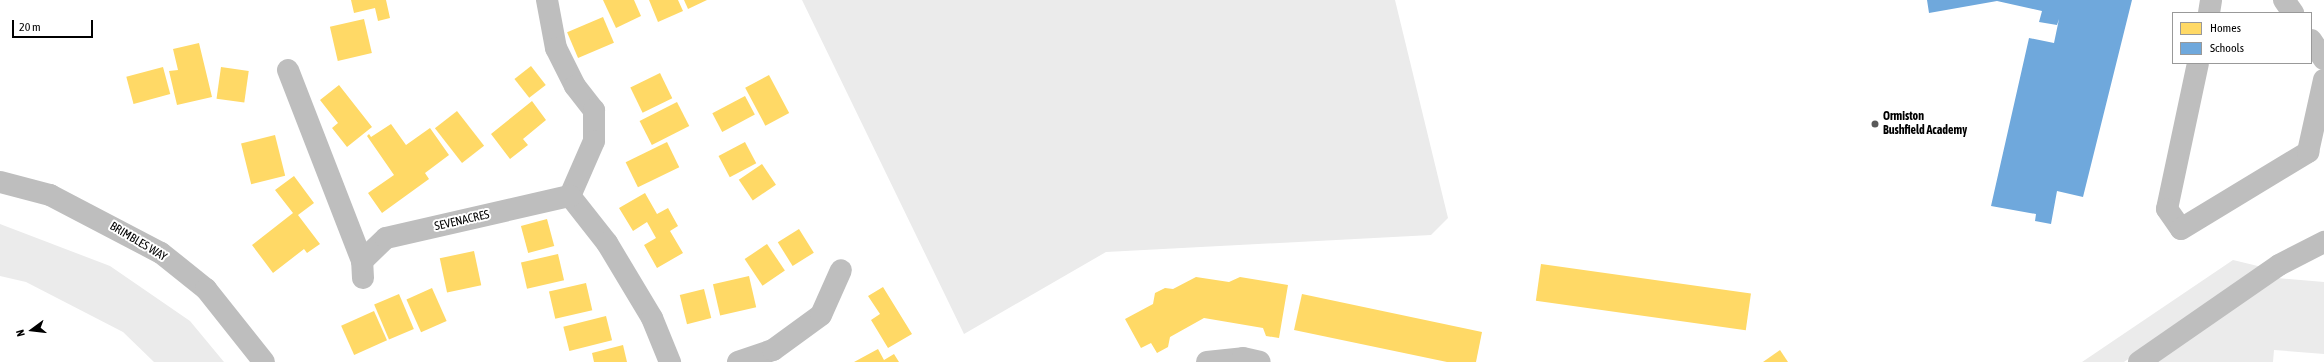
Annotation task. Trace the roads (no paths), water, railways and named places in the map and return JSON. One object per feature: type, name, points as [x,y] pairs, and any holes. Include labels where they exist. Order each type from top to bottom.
[{"type":"street","points":[[547,0],[556,48],[575,86],[594,110],[594,141],[570,196],[607,243],[652,318],[670,362]]},
{"type":"street","points":[[2209,12],[2211,0]]},
{"type":"street","points":[[2284,0],[2292,12]]},
{"type":"street","points":[[2312,41],[2324,58]]},
{"type":"street","points":[[2198,64],[2167,209],[2180,229],[2308,152],[2320,109],[2324,80]]},
{"type":"street","name":"SEVENACRES","points":[[288,70],[362,269],[386,238],[570,196]]},
{"type":"street","name":"BRIMBLES WAY","points":[[0,182],[50,195],[161,253],[206,289],[264,362]]},
{"type":"street","points":[[2139,362],[2280,265],[2324,242]]},
{"type":"street","points":[[738,362],[773,350],[821,315],[841,270]]},
{"type":"street","points":[[1207,362],[1243,358],[1260,362]]},
{"type":"place","name":"Ormiston Bushfield Academy","points":[[1875,124]]}]
